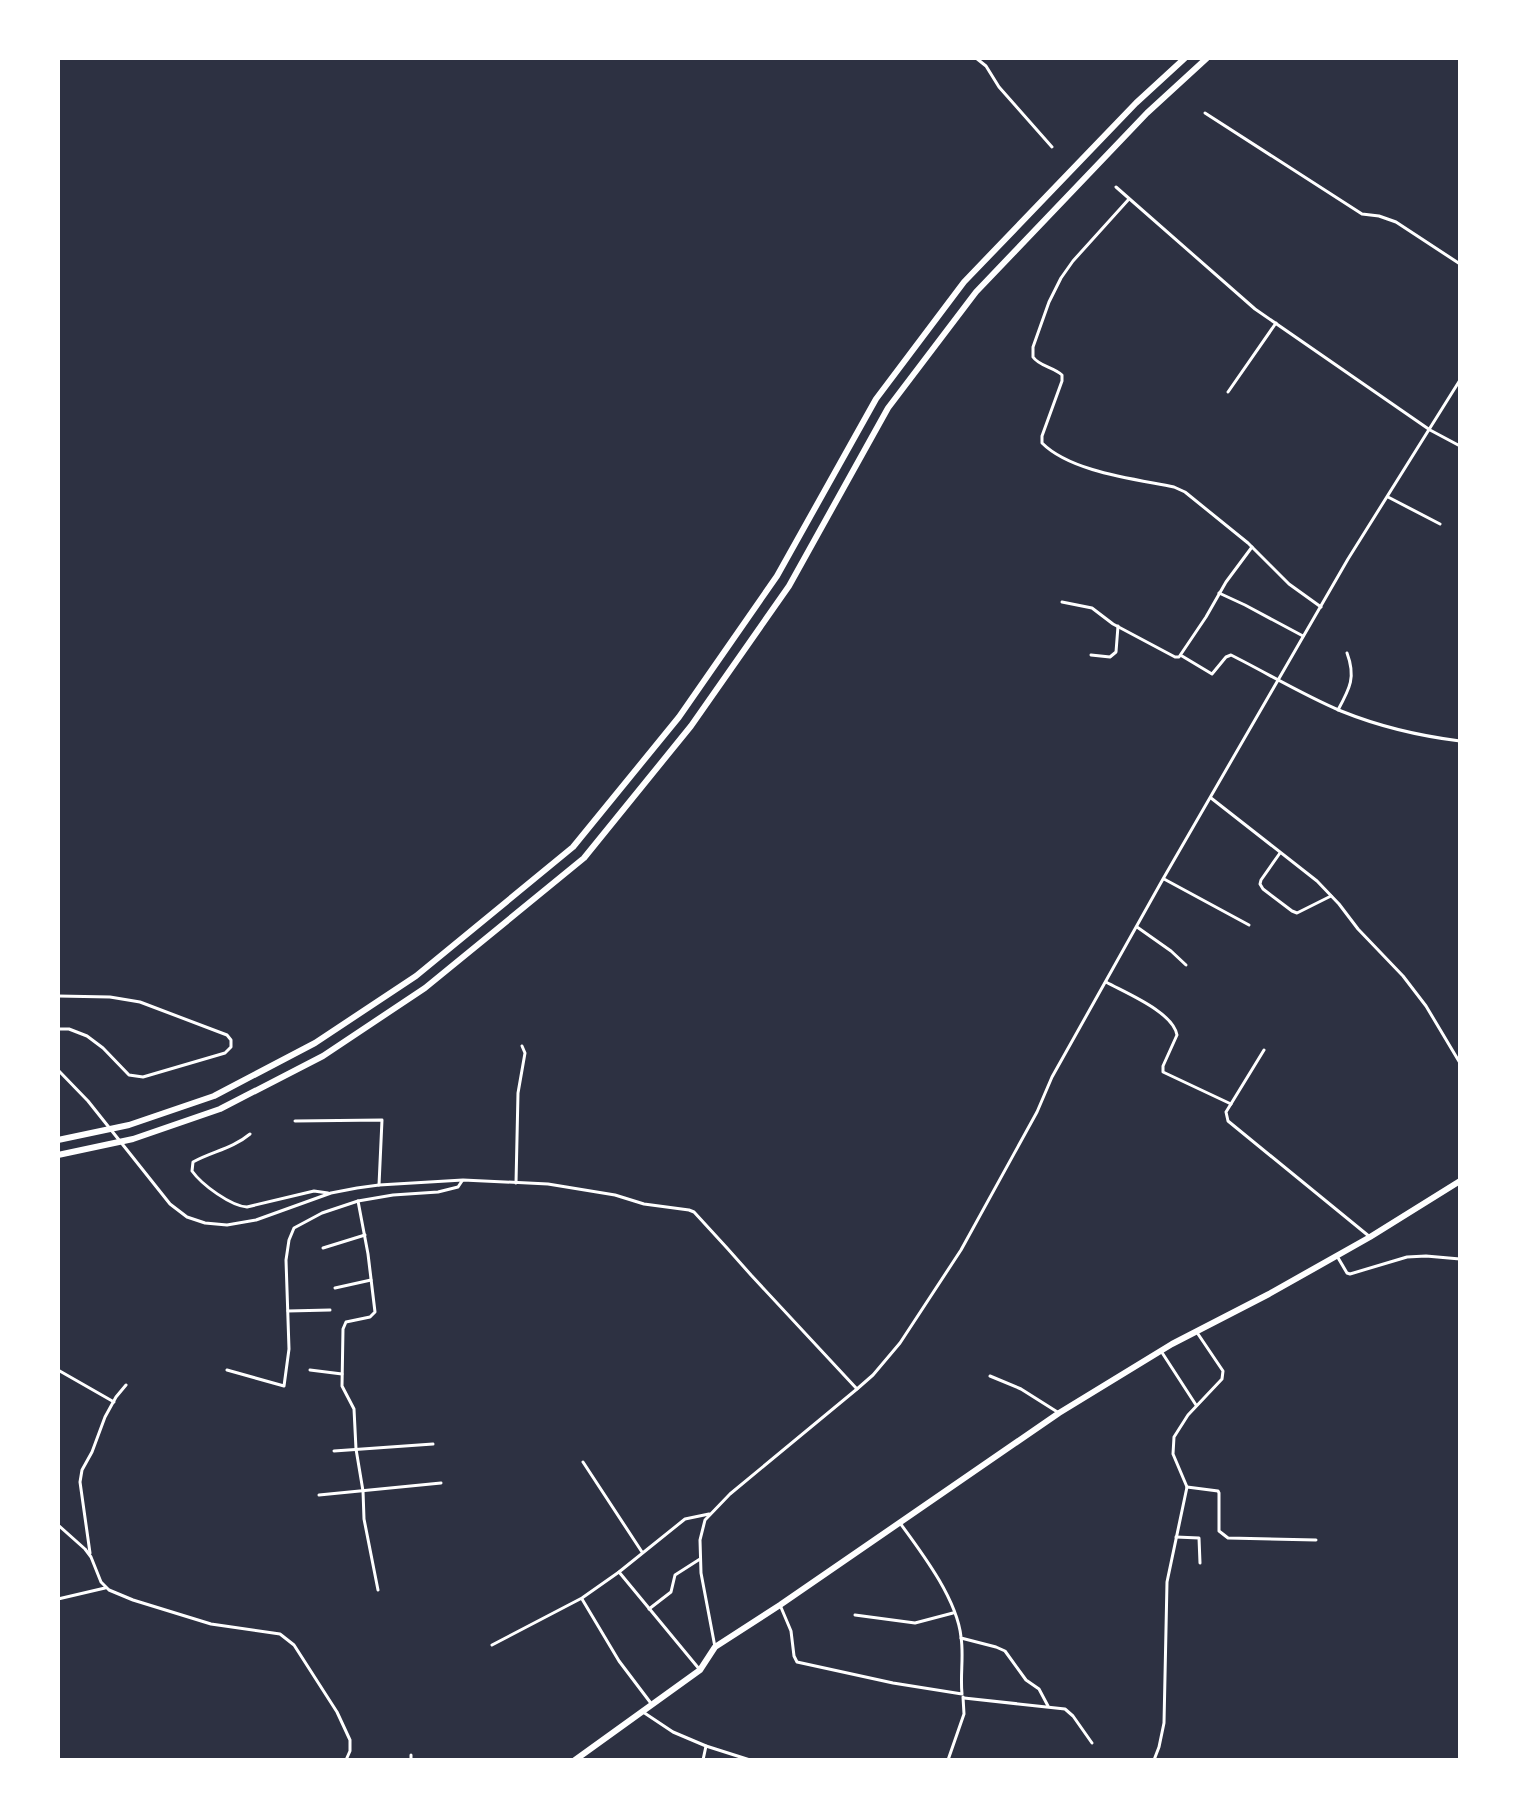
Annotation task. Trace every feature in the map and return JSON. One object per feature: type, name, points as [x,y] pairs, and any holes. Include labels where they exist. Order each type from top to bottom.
[{"type":"highway","points":[[58,1140],[129,1125],[214,1096],[315,1043],[416,976],[573,847],[679,717],[777,576],[876,399],[964,282],[1136,103],[1185,58]]},
{"type":"highway","points":[[58,1155],[133,1139],[220,1109],[323,1056],[425,988],[584,858],[691,726],[789,586],[888,408],[976,292],[1147,113],[1207,58]]},
{"type":"highway","points":[[575,1760],[700,1670],[715,1647],[900,1523],[1005,1448],[1161,1351],[1337,1256],[1460,1181]]},
{"type":"street","points":[[976,58],[986,66],[999,87],[1052,147]]},
{"type":"street","points":[[1205,113],[1362,214],[1396,222],[1460,264]]},
{"type":"street","points":[[1116,187],[1244,299],[1430,430],[1460,446]]},
{"type":"street","points":[[1129,199],[1073,261],[1049,302],[1033,347],[1033,357],[1062,375],[1062,381],[1042,443],[1051,451],[1088,469],[1185,492],[1252,547],[1289,584],[1321,607]]},
{"type":"street","points":[[1228,392],[1276,323]]},
{"type":"street","points":[[715,1647],[700,1559],[701,1530],[709,1514],[873,1375],[900,1343],[961,1250],[1037,1112],[1052,1077],[1303,636],[1460,380]]},
{"type":"street","points":[[1388,497],[1440,524]]},
{"type":"street","points":[[1182,656],[1219,593],[1252,547]]},
{"type":"street","points":[[1219,593],[1303,636]]},
{"type":"street","points":[[1062,602],[1092,608],[1118,626],[1212,674],[1227,655],[1231,655],[1338,710],[1431,737],[1460,741]]},
{"type":"street","points":[[1091,655],[1110,657],[1116,652],[1118,626]]},
{"type":"street","points":[[1338,710],[1353,674],[1347,653]]},
{"type":"street","points":[[1211,798],[1317,881],[1403,976],[1426,1006],[1460,1063]]},
{"type":"street","points":[[1280,853],[1261,880],[1263,889],[1297,913],[1331,896]]},
{"type":"street","points":[[1163,879],[1249,925]]},
{"type":"street","points":[[1137,927],[1186,965]]},
{"type":"street","points":[[1106,982],[1144,1002],[1174,1024],[1177,1035],[1163,1072],[1231,1104]]},
{"type":"street","points":[[58,996],[110,997],[140,1002],[227,1035],[231,1047],[225,1053],[143,1077],[129,1075],[87,1036],[69,1029],[58,1029]]},
{"type":"street","points":[[516,1183],[518,1093],[525,1053],[522,1046]]},
{"type":"street","points":[[1264,1050],[1226,1112],[1228,1121],[1370,1237]]},
{"type":"street","points":[[58,1070],[88,1101],[170,1204],[187,1217],[205,1223],[227,1225],[256,1220],[331,1193],[379,1185],[463,1180],[548,1184],[694,1212],[857,1389]]},
{"type":"street","points":[[295,1121],[382,1120],[379,1185]]},
{"type":"street","points":[[250,1134],[237,1145],[193,1162],[192,1171],[199,1181],[238,1207],[314,1191],[331,1193]]},
{"type":"street","points":[[227,1370],[284,1386],[289,1349],[286,1260],[294,1228],[322,1213],[358,1201],[438,1192],[458,1187],[463,1180]]},
{"type":"street","points":[[358,1201],[375,1312],[370,1317],[346,1322],[343,1329],[342,1386],[354,1409],[364,1519],[378,1590]]},
{"type":"street","points":[[323,1248],[365,1235]]},
{"type":"street","points":[[1337,1256],[1350,1274],[1407,1257],[1460,1259]]},
{"type":"street","points":[[335,1288],[371,1280]]},
{"type":"street","points":[[288,1311],[330,1310]]},
{"type":"street","points":[[1154,1760],[1164,1723],[1167,1582],[1187,1487],[1173,1454],[1174,1437],[1223,1375],[1196,1331]]},
{"type":"street","points":[[1161,1351],[1196,1406]]},
{"type":"street","points":[[58,1370],[114,1402]]},
{"type":"street","points":[[310,1370],[342,1374]]},
{"type":"street","points":[[990,1376],[1021,1389],[1059,1413]]},
{"type":"street","points":[[91,1557],[80,1482],[82,1470],[105,1417],[126,1385]]},
{"type":"street","points":[[334,1451],[433,1444]]},
{"type":"street","points":[[583,1462],[642,1553]]},
{"type":"street","points":[[319,1495],[441,1483]]},
{"type":"street","points":[[1187,1487],[1218,1491],[1219,1531],[1228,1538],[1316,1540]]},
{"type":"street","points":[[492,1645],[582,1598],[685,1519],[709,1514]]},
{"type":"street","points":[[900,1523],[945,1592],[961,1638],[963,1716],[948,1760]]},
{"type":"street","points":[[58,1525],[91,1557],[105,1588]]},
{"type":"street","points":[[1176,1537],[1199,1538],[1200,1563]]},
{"type":"street","points":[[649,1609],[671,1592],[675,1575],[700,1559]]},
{"type":"street","points":[[619,1572],[700,1670]]},
{"type":"street","points":[[58,1599],[105,1588],[211,1624],[280,1634],[294,1645],[337,1712],[350,1740],[346,1760]]},
{"type":"street","points":[[582,1598],[619,1661],[653,1705]]},
{"type":"street","points":[[780,1605],[792,1636],[795,1659],[800,1663],[963,1696],[1065,1709],[1092,1743]]},
{"type":"street","points":[[855,1615],[915,1623],[954,1613]]},
{"type":"street","points":[[961,1638],[1005,1651],[1026,1680],[1039,1689],[1049,1707]]},
{"type":"street","points":[[643,1712],[673,1732],[737,1758],[750,1760]]},
{"type":"street","points":[[703,1760],[706,1746]]}]
